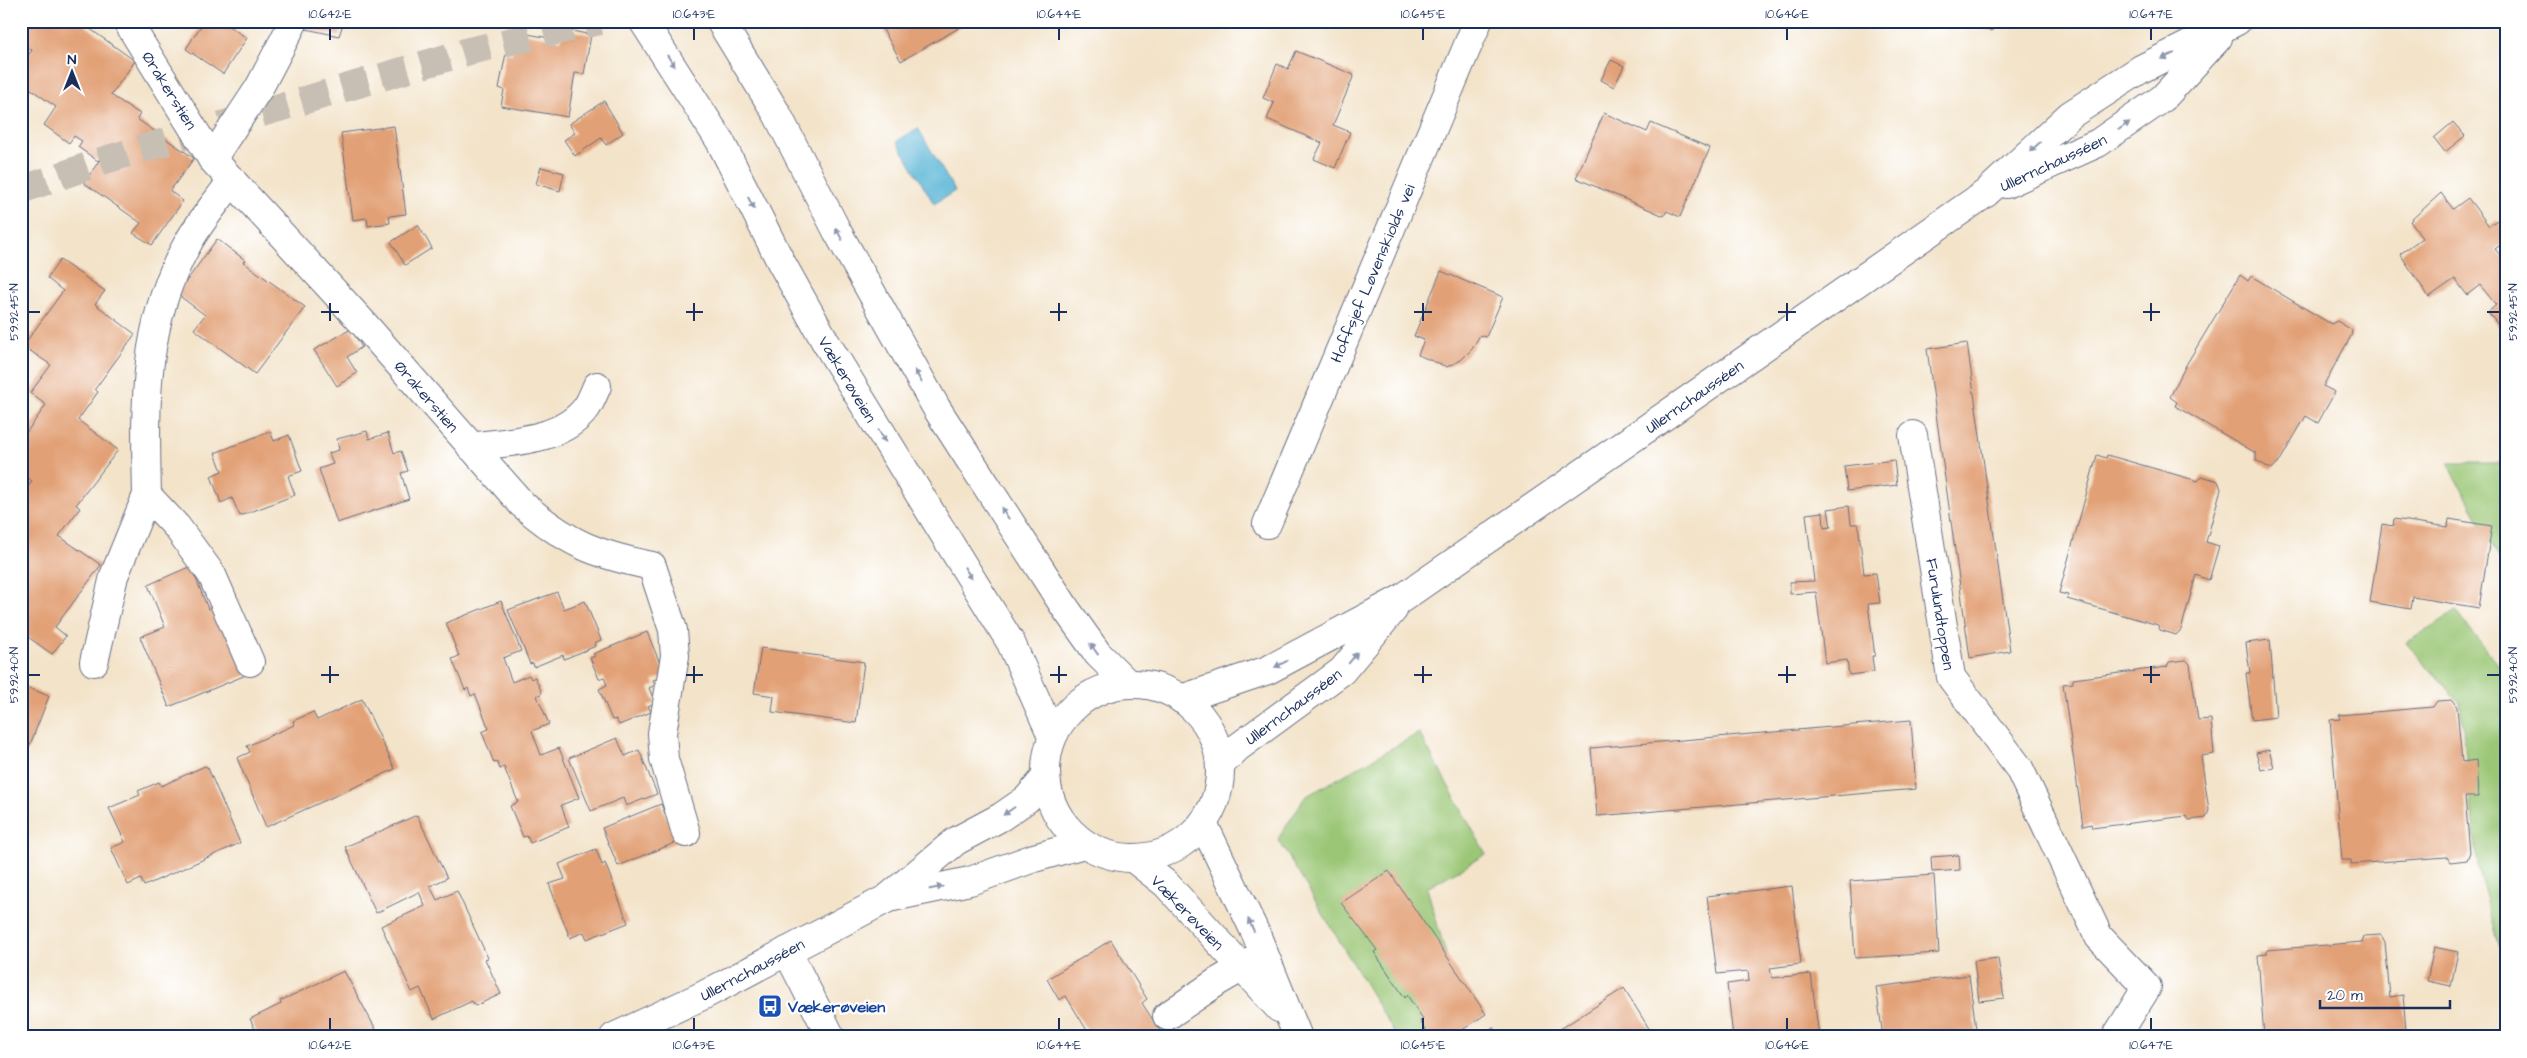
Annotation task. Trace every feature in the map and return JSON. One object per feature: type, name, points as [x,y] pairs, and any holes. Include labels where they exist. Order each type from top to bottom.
[{"type":"main road","name":"Ørakerstien","points":[[128,21],[212,159],[363,323],[522,504],[563,537],[594,552],[652,566],[673,630],[675,656],[662,733],[664,760],[686,833]]},
{"type":"main road","points":[[212,159],[259,88],[294,21]]},
{"type":"main road","name":"Vækerøveien","points":[[643,21],[720,141],[781,262],[830,349],[1011,643],[1052,736]]},
{"type":"main road","points":[[720,21],[777,114],[837,231],[937,409],[1066,609],[1098,654],[1128,684]]},
{"type":"main road","name":"Hoffsjef Løvenskiolds vei","points":[[1267,524],[1478,21]]},
{"type":"main road","name":"Ullernchausséen","points":[[1986,193],[2098,143],[2164,98],[2232,24]]},
{"type":"main road","name":"Ullernchausséen","points":[[1181,698],[1268,670],[1401,599],[1986,193],[2070,115],[2140,69],[2232,24]]},
{"type":"main road","points":[[94,662],[114,576],[147,495],[146,394],[153,331],[170,280],[188,242],[232,180]]},
{"type":"main road","points":[[471,447],[547,435],[571,424],[587,407],[597,386]]},
{"type":"main road","name":"Furulundtoppen","points":[[1913,435],[1951,678],[2019,768],[2097,934],[2147,987],[2116,1037]]},
{"type":"main road","points":[[147,495],[177,527],[212,575],[250,662]]},
{"type":"main road","name":"Ullernchausséen","points":[[1220,765],[1238,748],[1342,671],[1401,599]]},
{"type":"main road","name":"Vækerøveien","points":[[1128,684],[1146,685],[1165,690],[1181,698],[1201,717],[1214,739],[1220,765],[1219,785],[1213,805],[1203,823],[1189,838],[1173,849],[1154,856],[1134,859],[1108,855],[1084,844],[1069,831],[1057,815],[1049,798],[1046,778],[1046,757],[1052,736],[1065,716],[1083,699],[1104,689],[1128,684]]},
{"type":"main road","name":"Ullernchausséen","points":[[614,1037],[704,995],[888,898],[956,841],[1001,817],[1026,799],[1046,778]]},
{"type":"main road","name":"Vækerøveien","points":[[1203,823],[1264,955],[1294,1028]]},
{"type":"main road","name":"Ullernchausséen","points":[[888,898],[970,881],[1034,858],[1084,844]]},
{"type":"main road","name":"Vækerøveien","points":[[1134,859],[1166,884],[1294,1028]]},
{"type":"main road","points":[[787,951],[831,1037]]},
{"type":"main road","points":[[1167,1016],[1240,967],[1264,955]]},
{"type":"green space","points":[[2448,463],[2506,463],[2506,571]]},
{"type":"green space","points":[[2456,611],[2506,675],[2506,721],[2503,726],[2506,727],[2506,960],[2503,960],[2478,867],[2460,702],[2406,643]]},
{"type":"green space","points":[[1419,733],[1486,854],[1427,888],[1466,1024],[1456,1037],[1397,1037],[1278,839],[1305,797]]},
{"type":"water","points":[[918,128],[955,191],[934,204],[897,141]]},
{"type":"building","points":[[21,21],[79,21],[135,61],[111,95],[140,114],[137,119],[194,158],[170,191],[183,201],[152,245],[133,233],[141,223],[84,183],[103,155],[98,161],[78,147],[82,141],[74,136],[69,143],[44,125],[56,107],[21,82],[21,66],[32,50],[21,43]]},
{"type":"building","points":[[204,21],[221,21],[247,38],[223,74],[186,49]]},
{"type":"building","points":[[310,21],[344,21],[339,36],[306,29]]},
{"type":"building","points":[[878,21],[971,21],[901,61]]},
{"type":"building","points":[[1954,21],[1994,21],[1992,31]]},
{"type":"building","points":[[563,29],[591,35],[584,74],[575,73],[568,117],[501,106],[504,90],[499,88],[506,53],[512,54],[516,32],[561,40]]},
{"type":"building","points":[[1296,51],[1354,75],[1333,125],[1350,132],[1335,168],[1314,159],[1322,143],[1267,119],[1274,103],[1263,98],[1277,64],[1288,69]]},
{"type":"building","points":[[1611,60],[1624,66],[1614,87],[1601,80]]},
{"type":"building","points":[[604,101],[623,133],[606,145],[601,138],[575,156],[564,140],[575,133],[569,124]]},
{"type":"building","points":[[1604,113],[1647,132],[1651,123],[1710,148],[1680,217],[1667,211],[1664,216],[1576,178]]},
{"type":"building","points":[[2453,122],[2465,136],[2445,152],[2434,138]]},
{"type":"building","points":[[394,126],[406,214],[389,216],[390,223],[368,226],[367,218],[353,220],[341,133]]},
{"type":"building","points":[[541,167],[564,173],[560,191],[536,184]]},
{"type":"building","points":[[2441,193],[2453,209],[2468,198],[2489,226],[2497,220],[2506,232],[2506,238],[2495,249],[2502,257],[2506,254],[2506,335],[2488,312],[2496,305],[2480,285],[2467,295],[2455,279],[2429,297],[2400,254],[2422,238],[2410,221]]},
{"type":"building","points":[[418,225],[432,248],[405,265],[391,242]]},
{"type":"building","points":[[217,239],[245,260],[243,262],[305,307],[255,374],[194,329],[205,315],[177,294]]},
{"type":"building","points":[[60,260],[105,291],[95,304],[135,334],[95,389],[98,392],[78,420],[118,450],[76,505],[80,508],[59,536],[101,565],[55,627],[66,636],[52,654],[21,632],[21,531],[28,521],[21,516],[21,496],[32,481],[21,473],[21,440],[46,405],[30,393],[51,365],[23,346],[63,291],[47,278]]},
{"type":"building","points":[[1441,271],[1503,297],[1486,337],[1480,335],[1472,349],[1461,360],[1447,367],[1418,355],[1424,340],[1414,336]]},
{"type":"building","points":[[2240,275],[2248,281],[2251,276],[2331,324],[2337,321],[2352,330],[2351,336],[2323,386],[2335,392],[2318,423],[2306,416],[2278,464],[2271,469],[2256,460],[2256,453],[2175,406],[2177,402],[2170,397],[2186,365]]},
{"type":"building","points":[[351,329],[362,347],[347,357],[357,373],[337,386],[314,350]]},
{"type":"building","points":[[1967,343],[2010,651],[1970,658],[1927,349]]},
{"type":"building","points":[[270,431],[274,441],[289,435],[302,471],[288,476],[295,495],[240,516],[232,498],[221,503],[211,476],[222,471],[215,453]]},
{"type":"building","points":[[367,431],[369,439],[388,433],[394,453],[401,451],[408,471],[401,473],[409,499],[337,523],[319,469],[333,464],[329,453],[339,450],[337,439]]},
{"type":"building","points":[[2097,455],[2106,458],[2107,455],[2198,481],[2202,476],[2218,481],[2221,489],[2206,542],[2219,546],[2209,580],[2196,575],[2181,630],[2176,635],[2160,630],[2158,625],[2067,599],[2068,595],[2059,593]]},
{"type":"building","points":[[1894,460],[1897,485],[1847,491],[1844,466]]},
{"type":"building","points":[[1849,506],[1851,524],[1858,524],[1864,574],[1876,573],[1880,603],[1868,604],[1875,656],[1872,656],[1874,672],[1849,675],[1847,660],[1825,663],[1816,592],[1790,594],[1790,582],[1814,581],[1806,514],[1823,512],[1824,528],[1831,527],[1828,509]]},
{"type":"building","points":[[2394,519],[2448,527],[2449,519],[2492,526],[2479,608],[2413,597],[2411,609],[2370,602],[2382,524],[2393,526]]},
{"type":"building","points":[[191,566],[208,609],[216,605],[246,675],[169,707],[140,637],[165,627],[148,585]]},
{"type":"building","points":[[557,592],[564,609],[585,601],[601,640],[595,643],[596,646],[564,659],[563,655],[534,667],[533,663],[530,664],[508,610]]},
{"type":"building","points":[[501,601],[521,651],[503,658],[512,682],[529,675],[531,679],[535,677],[542,693],[537,696],[549,724],[532,731],[541,755],[559,748],[579,798],[561,805],[569,827],[530,843],[527,836],[523,837],[510,806],[518,802],[504,767],[500,769],[497,762],[494,763],[482,732],[489,729],[476,696],[475,694],[471,696],[468,688],[465,690],[452,659],[459,656],[446,623]]},
{"type":"building","points":[[647,632],[664,673],[663,677],[653,680],[655,685],[649,688],[655,703],[648,706],[651,712],[619,725],[616,719],[612,720],[599,689],[607,685],[604,677],[599,679],[590,658],[595,656],[593,654]]},
{"type":"building","points":[[2270,640],[2276,717],[2252,720],[2246,673],[2250,673],[2246,643]]},
{"type":"building","points":[[761,648],[864,662],[856,723],[772,712],[774,696],[754,693]]},
{"type":"building","points":[[2186,660],[2190,664],[2198,720],[2211,719],[2214,754],[2201,756],[2209,810],[2206,818],[2189,820],[2186,816],[2092,828],[2091,824],[2083,826],[2063,684],[2073,683],[2073,679],[2167,667],[2169,662]]},
{"type":"building","points":[[21,685],[49,696],[28,750],[21,747]]},
{"type":"building","points":[[362,699],[395,769],[266,827],[237,758],[250,752],[247,746],[294,725],[293,721],[313,712],[317,720]]},
{"type":"building","points":[[2452,700],[2457,707],[2462,762],[2476,760],[2478,797],[2465,797],[2470,852],[2467,860],[2450,862],[2447,857],[2351,864],[2351,860],[2342,860],[2330,720],[2340,719],[2339,715],[2433,707],[2437,701]]},
{"type":"building","points":[[1911,720],[1916,789],[1597,816],[1591,748]]},
{"type":"building","points":[[617,738],[625,756],[639,750],[657,794],[626,806],[623,798],[591,811],[569,758]]},
{"type":"building","points":[[2269,750],[2274,767],[2261,770],[2256,753]]},
{"type":"building","points":[[205,766],[208,768],[240,843],[144,886],[141,879],[128,885],[111,848],[125,842],[109,808],[140,795],[138,791],[159,782],[161,786]]},
{"type":"building","points":[[661,804],[677,842],[618,866],[602,828]]},
{"type":"building","points":[[417,815],[447,878],[430,886],[437,900],[457,891],[488,958],[485,959],[501,994],[475,1006],[472,1001],[434,1019],[420,988],[412,992],[381,926],[425,906],[419,892],[376,913],[345,847]]},
{"type":"building","points":[[596,849],[602,865],[605,863],[628,923],[587,939],[584,932],[570,938],[549,884],[565,879],[559,864]]},
{"type":"building","points":[[1959,855],[1960,870],[1932,872],[1931,857]]},
{"type":"building","points":[[1389,871],[1486,1014],[1452,1037],[1430,1037],[1420,1021],[1423,1019],[1407,995],[1405,998],[1374,952],[1377,950],[1341,903]]},
{"type":"building","points":[[1934,875],[1939,953],[1855,958],[1850,881]]},
{"type":"building","points":[[1792,886],[1801,964],[1770,968],[1772,978],[1811,974],[1819,1037],[1733,1037],[1727,984],[1749,981],[1748,971],[1717,974],[1707,896]]},
{"type":"building","points":[[2381,935],[2385,942],[2390,997],[2403,995],[2406,1031],[2393,1032],[2393,1037],[2264,1037],[2258,955],[2267,954],[2267,950],[2362,942],[2364,936]]},
{"type":"building","points":[[1111,940],[1147,999],[1142,1003],[1163,1036],[1166,1034],[1168,1037],[1091,1037],[1066,996],[1059,1000],[1047,979]]},
{"type":"building","points":[[2434,947],[2458,952],[2451,986],[2427,981]]},
{"type":"building","points":[[1998,958],[2004,998],[1979,1001],[1974,961]]},
{"type":"building","points":[[344,971],[380,1037],[259,1037],[250,1019],[281,1004],[280,1001]]},
{"type":"building","points":[[1969,975],[1977,1037],[1883,1037],[1876,987]]},
{"type":"building","points":[[1624,988],[1653,1035],[1650,1037],[1548,1037]]},
{"type":"building","points":[[1493,1027],[1499,1037],[1478,1037]]},
{"type":"tunnel","points":[[21,190],[105,160],[469,51],[600,21]]},
{"type":"place","name":"Vækerøveien","points":[[770,1006]]}]
